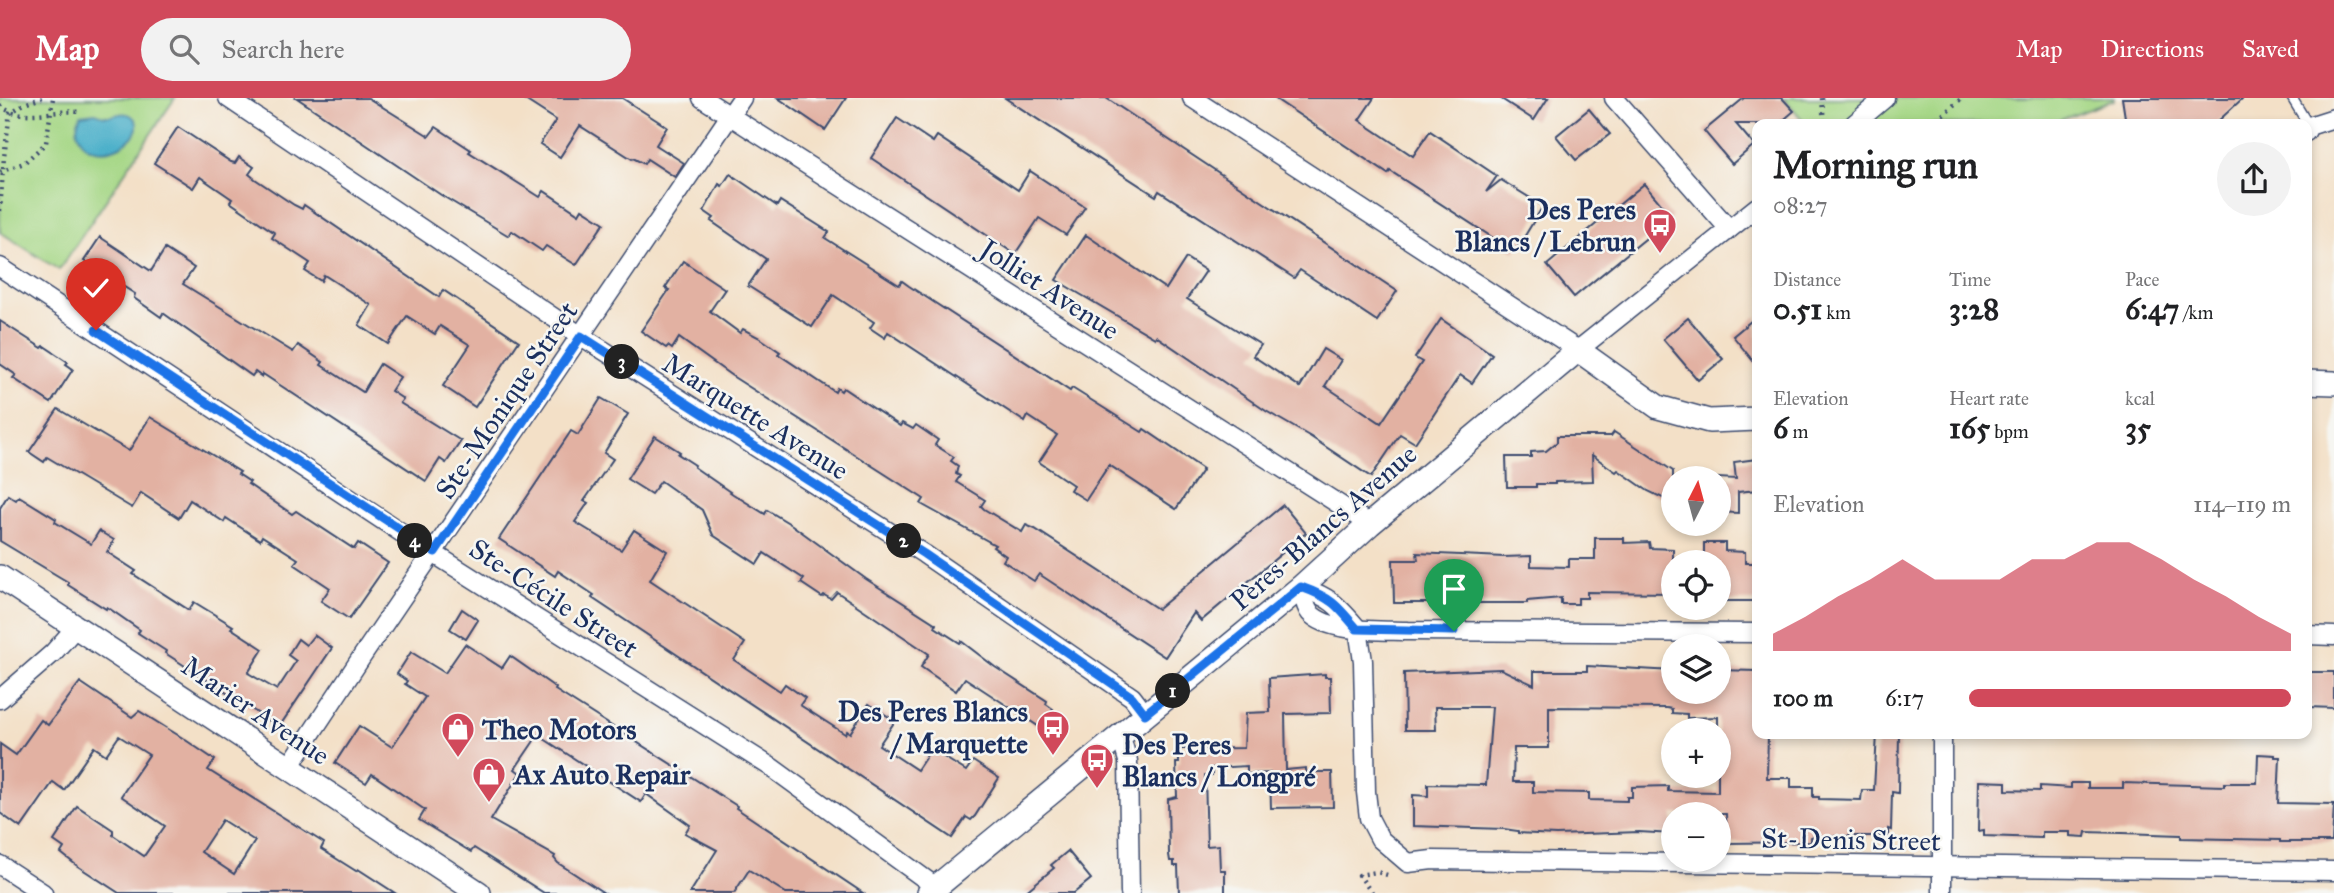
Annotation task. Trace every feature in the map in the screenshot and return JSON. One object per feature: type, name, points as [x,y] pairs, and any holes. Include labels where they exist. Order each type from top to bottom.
[{"type":"street","name":"Marquette Avenue","points":[[228,98],[581,336],[924,554],[1132,697],[1145,714]]},
{"type":"street","name":"Jolliet Avenue","points":[[702,98],[1370,524]]},
{"type":"street","name":"Ste-Monique Street","points":[[289,767],[742,98]]},
{"type":"street","points":[[1192,98],[1578,350],[1658,407],[1709,421],[1752,419]]},
{"type":"street","points":[[1614,98],[1729,229]]},
{"type":"street","points":[[1860,119],[1885,98]]},
{"type":"street","points":[[2312,127],[2334,118]]},
{"type":"street","name":"Pères-Blancs Avenue","points":[[932,890],[1301,587],[1370,524],[1578,350],[1752,211]]},
{"type":"street","name":"Ste-Cécile Street","points":[[0,267],[435,552],[771,767],[932,890]]},
{"type":"street","points":[[2312,382],[2334,383]]},
{"type":"street","name":"Marier Avenue","points":[[0,577],[479,893]]},
{"type":"street","points":[[1301,587],[1308,612],[1335,626],[1357,629],[1752,633]]},
{"type":"street","points":[[0,699],[53,653],[77,626]]},
{"type":"street","name":"St-Denis Street","points":[[1357,629],[1363,661],[1369,818],[1380,839],[1408,863],[1432,860],[2334,871]]},
{"type":"street","points":[[2312,635],[2334,636]]},
{"type":"street","points":[[1120,734],[1128,761],[1130,893]]},
{"type":"street","points":[[1942,739],[1942,893]]},
{"type":"street","points":[[0,865],[43,893]]},
{"type":"lane","points":[[2292,98],[2303,119]]},
{"type":"path","points":[[0,211],[10,113],[24,104],[42,98]]},
{"type":"path","points":[[2,172],[24,163],[46,143],[53,98]]},
{"type":"path","points":[[1822,98],[1824,119]]},
{"type":"path","points":[[1938,119],[1962,98]]},
{"type":"path","points":[[0,106],[10,113],[20,115],[79,112]]},
{"type":"path","points":[[1372,893],[1359,875],[1377,872]]},
{"type":"green space","points":[[0,98],[175,98],[59,270],[0,232]]},
{"type":"green space","points":[[1784,98],[2114,98],[2063,119],[1802,119]]},
{"type":"water","points":[[95,113],[106,116],[129,114],[137,124],[136,132],[120,146],[108,150],[87,146],[78,133],[78,123],[81,115]]},
{"type":"building","points":[[297,98],[368,98],[429,136],[436,127],[471,150],[469,152],[540,197],[544,191],[579,214],[582,209],[604,223],[576,265],[546,246],[542,251],[512,231],[509,236],[441,195]]},
{"type":"building","points":[[522,98],[622,98],[667,127],[656,145],[684,163],[675,177],[647,159],[644,164],[632,159],[580,126],[560,157],[540,144],[556,120]]},
{"type":"building","points":[[778,98],[846,98],[825,130]]},
{"type":"building","points":[[1005,98],[1106,98],[1397,291],[1377,321],[1300,270],[1294,278],[1159,191],[1156,196]]},
{"type":"building","points":[[1274,98],[1374,98],[1359,120],[1413,156],[1430,131],[1497,176],[1486,192],[1501,180],[1543,206],[1515,252],[1390,171],[1388,174]]},
{"type":"building","points":[[1500,98],[1548,98],[1534,120]]},
{"type":"building","points":[[1744,98],[1782,98],[1794,111],[1785,119],[1752,119],[1752,124],[1736,124],[1752,143],[1752,147],[1732,164],[1704,131]]},
{"type":"building","points":[[2122,98],[2243,98],[2220,119],[2125,119]]},
{"type":"building","points":[[1589,109],[1610,134],[1576,160],[1556,136]]},
{"type":"building","points":[[897,118],[933,142],[937,136],[1018,190],[1030,171],[1085,207],[1066,235],[1039,218],[1015,254],[871,158]]},
{"type":"building","points":[[178,127],[231,162],[235,163],[239,157],[254,167],[249,174],[294,205],[302,209],[304,205],[439,297],[443,290],[519,341],[475,407],[443,386],[470,345],[440,326],[435,334],[407,316],[388,344],[359,325],[371,305],[324,275],[321,281],[305,271],[310,263],[272,238],[275,233],[200,177],[193,188],[154,163]]},
{"type":"building","points":[[730,174],[777,206],[780,201],[829,232],[825,238],[899,285],[902,281],[1070,391],[1072,388],[1142,432],[1144,429],[1203,469],[1176,509],[1109,465],[1086,500],[1070,490],[1073,485],[1039,462],[1057,435],[1028,416],[1025,422],[888,332],[885,338],[870,328],[874,322],[833,295],[812,327],[748,286],[766,259],[711,221],[714,218],[704,211],[719,184],[722,186]]},
{"type":"building","points":[[1644,184],[1672,217],[1574,297],[1547,265]]},
{"type":"building","points":[[1086,235],[1166,289],[1186,258],[1206,271],[1187,299],[1261,345],[1253,356],[1300,387],[1323,349],[1341,360],[1325,386],[1381,423],[1422,362],[1415,358],[1441,319],[1492,354],[1472,383],[1460,375],[1415,443],[1400,434],[1371,477],[1266,411],[1156,336],[1155,338],[1056,280]]},
{"type":"building","points":[[100,237],[151,271],[165,249],[194,268],[183,284],[293,352],[298,345],[323,362],[321,365],[363,392],[380,364],[400,377],[391,391],[403,399],[400,403],[461,441],[446,463],[440,459],[426,481],[263,374],[262,377],[255,372],[252,376],[163,313],[161,317],[134,298],[135,294],[84,261]]},
{"type":"building","points":[[683,261],[725,289],[710,311],[740,333],[743,329],[760,338],[780,352],[778,354],[835,392],[837,388],[841,391],[843,388],[900,426],[902,423],[913,429],[916,425],[938,440],[935,445],[954,457],[951,461],[958,466],[956,474],[960,476],[956,482],[985,500],[981,506],[984,509],[1022,532],[1026,525],[1035,529],[1158,609],[1283,505],[1306,533],[1201,621],[1194,613],[1165,657],[1039,574],[1034,581],[1003,561],[1006,556],[993,547],[995,545],[921,504],[924,499],[732,376],[679,338],[672,349],[668,346],[666,348],[641,331],[669,290],[665,288]]},
{"type":"building","points":[[1688,318],[1723,359],[1698,380],[1663,339]]},
{"type":"building","points":[[1752,320],[1752,360],[1733,336]]},
{"type":"building","points":[[0,321],[42,348],[44,346],[68,362],[66,364],[73,369],[51,403],[13,378],[16,375],[0,364]]},
{"type":"building","points":[[601,398],[628,414],[604,453],[613,459],[584,501],[588,503],[575,522],[621,550],[634,530],[667,551],[650,580],[745,643],[734,660],[780,691],[785,684],[805,698],[800,705],[845,734],[847,731],[850,733],[869,704],[895,721],[879,745],[917,770],[931,749],[966,771],[973,761],[999,778],[975,816],[971,820],[966,817],[952,838],[592,598],[594,595],[558,571],[555,576],[499,539],[571,431],[578,435]]},
{"type":"building","points":[[58,409],[129,451],[150,417],[240,472],[238,474],[250,482],[248,484],[292,514],[296,511],[354,549],[358,543],[388,563],[349,619],[321,601],[330,588],[294,564],[298,559],[262,536],[260,540],[226,518],[224,522],[190,500],[179,518],[141,493],[132,508],[47,457],[44,462],[29,452]]},
{"type":"building","points":[[1614,432],[1665,466],[1661,466],[1661,497],[1592,455],[1593,481],[1507,487],[1506,457],[1531,457],[1531,452],[1546,451],[1557,442],[1557,436],[1611,436]]},
{"type":"building","points":[[655,436],[733,494],[765,514],[767,510],[792,525],[866,579],[936,624],[935,627],[960,643],[961,641],[1047,701],[1046,704],[1053,709],[1041,728],[965,678],[956,691],[921,667],[929,654],[837,592],[831,599],[824,595],[822,597],[801,583],[804,579],[764,553],[757,564],[713,535],[702,510],[661,481],[651,494],[627,479]]},
{"type":"building","points":[[1752,460],[1752,491],[1738,492],[1738,513],[1731,513],[1731,479],[1736,479],[1734,462]]},
{"type":"building","points":[[8,495],[16,500],[19,496],[91,544],[99,531],[114,540],[107,552],[136,571],[133,574],[189,610],[194,602],[233,626],[231,628],[263,649],[248,673],[277,690],[296,661],[288,655],[298,639],[306,645],[314,635],[332,648],[279,727],[165,653],[166,651],[138,633],[140,630],[107,607],[106,609],[68,585],[68,582],[0,541],[0,508]]},
{"type":"building","points":[[1595,538],[1624,538],[1624,543],[1649,542],[1650,548],[1673,549],[1661,550],[1661,593],[1587,592],[1587,598],[1578,598],[1578,604],[1561,604],[1561,598],[1527,603],[1394,603],[1393,560],[1418,560],[1417,553],[1531,556],[1531,566],[1569,567],[1569,559],[1595,559]]},
{"type":"building","points":[[1704,543],[1725,543],[1725,550],[1704,550]]},
{"type":"building","points":[[1731,551],[1745,552],[1745,563],[1752,563],[1752,601],[1731,601]]},
{"type":"building","points":[[462,609],[478,620],[466,639],[450,629]]},
{"type":"building","points":[[465,644],[502,668],[510,656],[556,688],[555,690],[737,806],[736,808],[863,893],[786,893],[749,870],[734,893],[690,893],[717,850],[685,833],[690,825],[646,794],[641,802],[538,735],[515,769],[520,773],[491,820],[555,856],[558,863],[604,893],[544,893],[474,848],[471,852],[419,820],[425,810],[372,774],[366,783],[335,763],[359,726],[392,747],[425,697],[405,684],[407,681],[397,674],[411,652],[445,673]]},
{"type":"building","points":[[1587,666],[1661,670],[1661,704],[1731,704],[1731,670],[1752,671],[1752,739],[1768,739],[1767,778],[1791,778],[1791,787],[1813,787],[1813,797],[1819,799],[1861,800],[1862,790],[1874,790],[1877,739],[1899,739],[1898,793],[1892,792],[1891,830],[1888,829],[1888,836],[1818,836],[1811,837],[1811,842],[1731,843],[1731,802],[1661,802],[1661,833],[1556,835],[1518,833],[1504,829],[1413,826],[1413,795],[1428,796],[1428,784],[1486,785],[1492,707],[1435,707],[1436,730],[1405,730],[1404,673],[1501,669],[1534,685],[1534,671],[1587,671]],"holes":[[[1549,707],[1667,708],[1672,709],[1672,713],[1687,714],[1687,718],[1731,718],[1731,788],[1718,788],[1718,792],[1668,791],[1668,788],[1661,786],[1632,787],[1632,797],[1627,797],[1627,801],[1589,800],[1589,793],[1533,792],[1533,782],[1513,782],[1514,748],[1549,748]]]},
{"type":"building","points":[[2312,672],[2334,672],[2334,708],[2312,707]]},
{"type":"building","points":[[1325,674],[1325,677],[1330,677],[1331,713],[1285,714],[1286,770],[1306,768],[1306,772],[1332,772],[1333,807],[1271,808],[1270,773],[1247,774],[1247,766],[1212,768],[1212,775],[1205,776],[1207,846],[1219,845],[1220,870],[1225,870],[1225,893],[1179,893],[1178,866],[1174,866],[1169,855],[1168,799],[1177,797],[1176,763],[1179,763],[1179,749],[1244,748],[1246,713],[1270,712],[1269,678]]},
{"type":"building","points":[[80,682],[132,717],[139,711],[181,737],[215,760],[208,770],[324,843],[321,849],[395,893],[119,893],[61,853],[64,848],[54,841],[77,806],[113,830],[113,835],[144,856],[165,826],[121,796],[149,755],[119,736],[106,755],[94,747],[64,790],[53,782],[21,828],[0,813],[0,744],[16,755],[41,720],[48,725]],"holes":[[[222,820],[255,841],[234,874],[201,852]]]},
{"type":"building","points":[[2258,754],[2280,757],[2278,803],[2334,804],[2332,842],[2181,838],[2181,835],[2086,832],[2085,837],[2070,836],[2070,832],[2042,832],[2042,838],[1984,836],[1984,830],[1978,831],[1979,781],[2006,782],[2006,790],[2040,791],[2040,786],[2071,788],[2071,783],[2088,783],[2088,788],[2123,788],[2123,783],[2224,786],[2224,783],[2257,783]]},
{"type":"building","points":[[1068,851],[1091,879],[1074,893],[1024,893],[1054,868],[1051,865]]},
{"type":"place","name":"Des Peres Blancs / Lebrun","points":[[1660,255]]},
{"type":"place","name":"Des Peres Blancs / Marquette","points":[[1053,757]]},
{"type":"place","name":"Theo Motors","points":[[458,759]]},
{"type":"place","name":"Des Peres Blancs / Longpré","points":[[1097,790]]},
{"type":"place","name":"Ax Auto Repair","points":[[489,804]]},
{"type":"route","points":[[96,330],[414,541],[435,552],[581,336],[924,554],[1132,697],[1145,714],[1301,587],[1334,601],[1357,629],[1454,631]]}]
